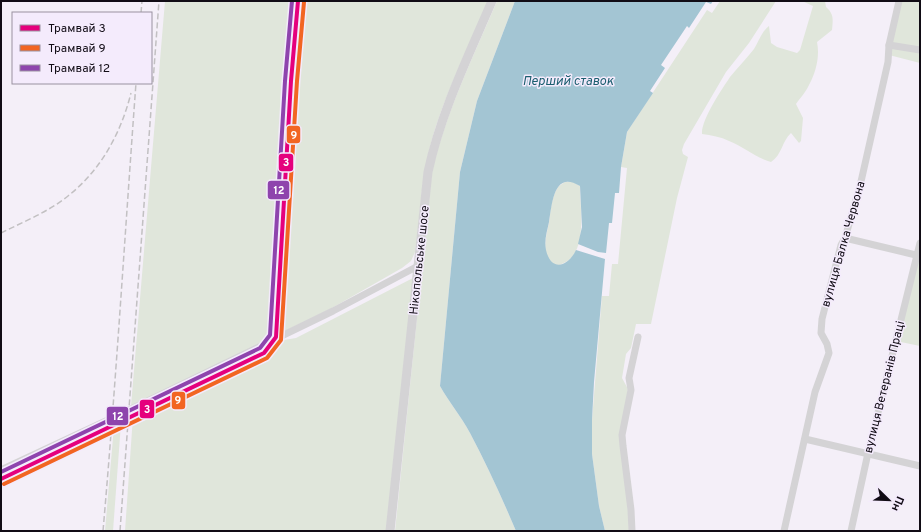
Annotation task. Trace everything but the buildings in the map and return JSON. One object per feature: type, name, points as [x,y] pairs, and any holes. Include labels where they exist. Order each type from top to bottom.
[{"type":"main road","name":"Нікопольське шосе","points":[[390,531],[428,172],[434,144],[451,96],[492,1]]},
{"type":"street","name":"вулиця Балка Червона","points":[[784,531],[815,392],[829,353],[827,344],[821,333],[822,319],[839,251],[845,238],[860,186],[888,62],[889,45],[900,1]]},
{"type":"street","points":[[889,45],[920,50]]},
{"type":"street","points":[[845,238],[918,256]]},
{"type":"street","name":"вулиця Ветеранів Праці","points":[[850,531],[920,243]]},
{"type":"street","points":[[1,470],[123,414],[333,311],[418,266]]},
{"type":"street","points":[[632,531],[626,461],[622,435],[631,390],[629,378],[638,337]]},
{"type":"street","points":[[805,438],[920,466]]},
{"type":"shaded area","points":[[165,1],[488,1],[436,125],[423,183],[415,252],[411,261],[402,268],[332,308],[131,406]]},
{"type":"shaded area","points":[[497,1],[515,1],[477,101],[460,172],[440,386],[470,433],[516,531],[395,531],[432,172],[452,106]]},
{"type":"shaded area","points":[[720,1],[776,1],[749,43],[726,72],[684,144],[682,150],[683,154],[688,157],[677,198],[651,324],[636,324],[631,348],[626,354],[622,378],[628,389],[620,434],[629,531],[605,531],[599,506],[592,454],[592,420],[602,296],[609,296],[612,264],[618,264],[627,168],[621,167],[627,132],[707,10],[712,13]]},
{"type":"shaded area","points":[[802,1],[825,1],[826,7],[832,14],[833,20],[832,30],[817,42],[818,58],[814,75],[796,104],[803,118],[801,141],[799,143],[791,133],[778,156],[771,162],[760,158],[740,146],[726,140],[716,136],[702,134],[708,113],[717,97],[730,77],[754,49],[762,33],[769,26],[771,43],[777,47],[797,53],[800,50],[813,6]]},
{"type":"shaded area","points":[[899,1],[920,1],[920,63],[889,55]]},
{"type":"shaded area","points":[[565,182],[573,182],[580,186],[580,240],[572,257],[562,264],[557,265],[553,264],[547,257],[545,242],[554,195],[558,187]]},
{"type":"shaded area","points":[[920,256],[920,346],[896,341]]},
{"type":"shaded area","points":[[413,278],[386,531],[125,531],[133,416],[265,355],[278,341],[296,338]]},
{"type":"shaded area","points":[[121,423],[113,531],[105,531],[114,426]]},
{"type":"water","name":"Перший ставок","points":[[515,1],[713,1],[711,4],[706,2],[689,28],[687,26],[661,65],[665,68],[650,91],[653,93],[627,132],[621,167],[619,193],[615,193],[612,223],[609,223],[606,253],[598,252],[578,244],[582,227],[580,186],[571,182],[564,182],[559,186],[551,207],[545,243],[548,257],[552,262],[560,265],[564,263],[573,256],[576,250],[605,259],[594,382],[592,454],[599,506],[605,531],[516,531],[470,433],[440,386],[460,172],[477,101]]},
{"type":"railway","points":[[141,12],[142,1]]},
{"type":"railway","points":[[120,531],[159,1]]},
{"type":"railway","points":[[103,531],[136,84]]},
{"type":"railway","points":[[1,233],[52,207],[80,186],[100,163],[108,150],[122,122],[131,93]]},
{"type":"tram line","name":"12","points":[[1,472],[260,348],[270,335],[285,81],[292,1]]},
{"type":"tram line","name":"3","points":[[1,479],[264,353],[276,337],[291,81],[298,1]]},
{"type":"tram line","name":"9","points":[[4,484],[267,358],[281,340],[297,81],[304,2]]}]
